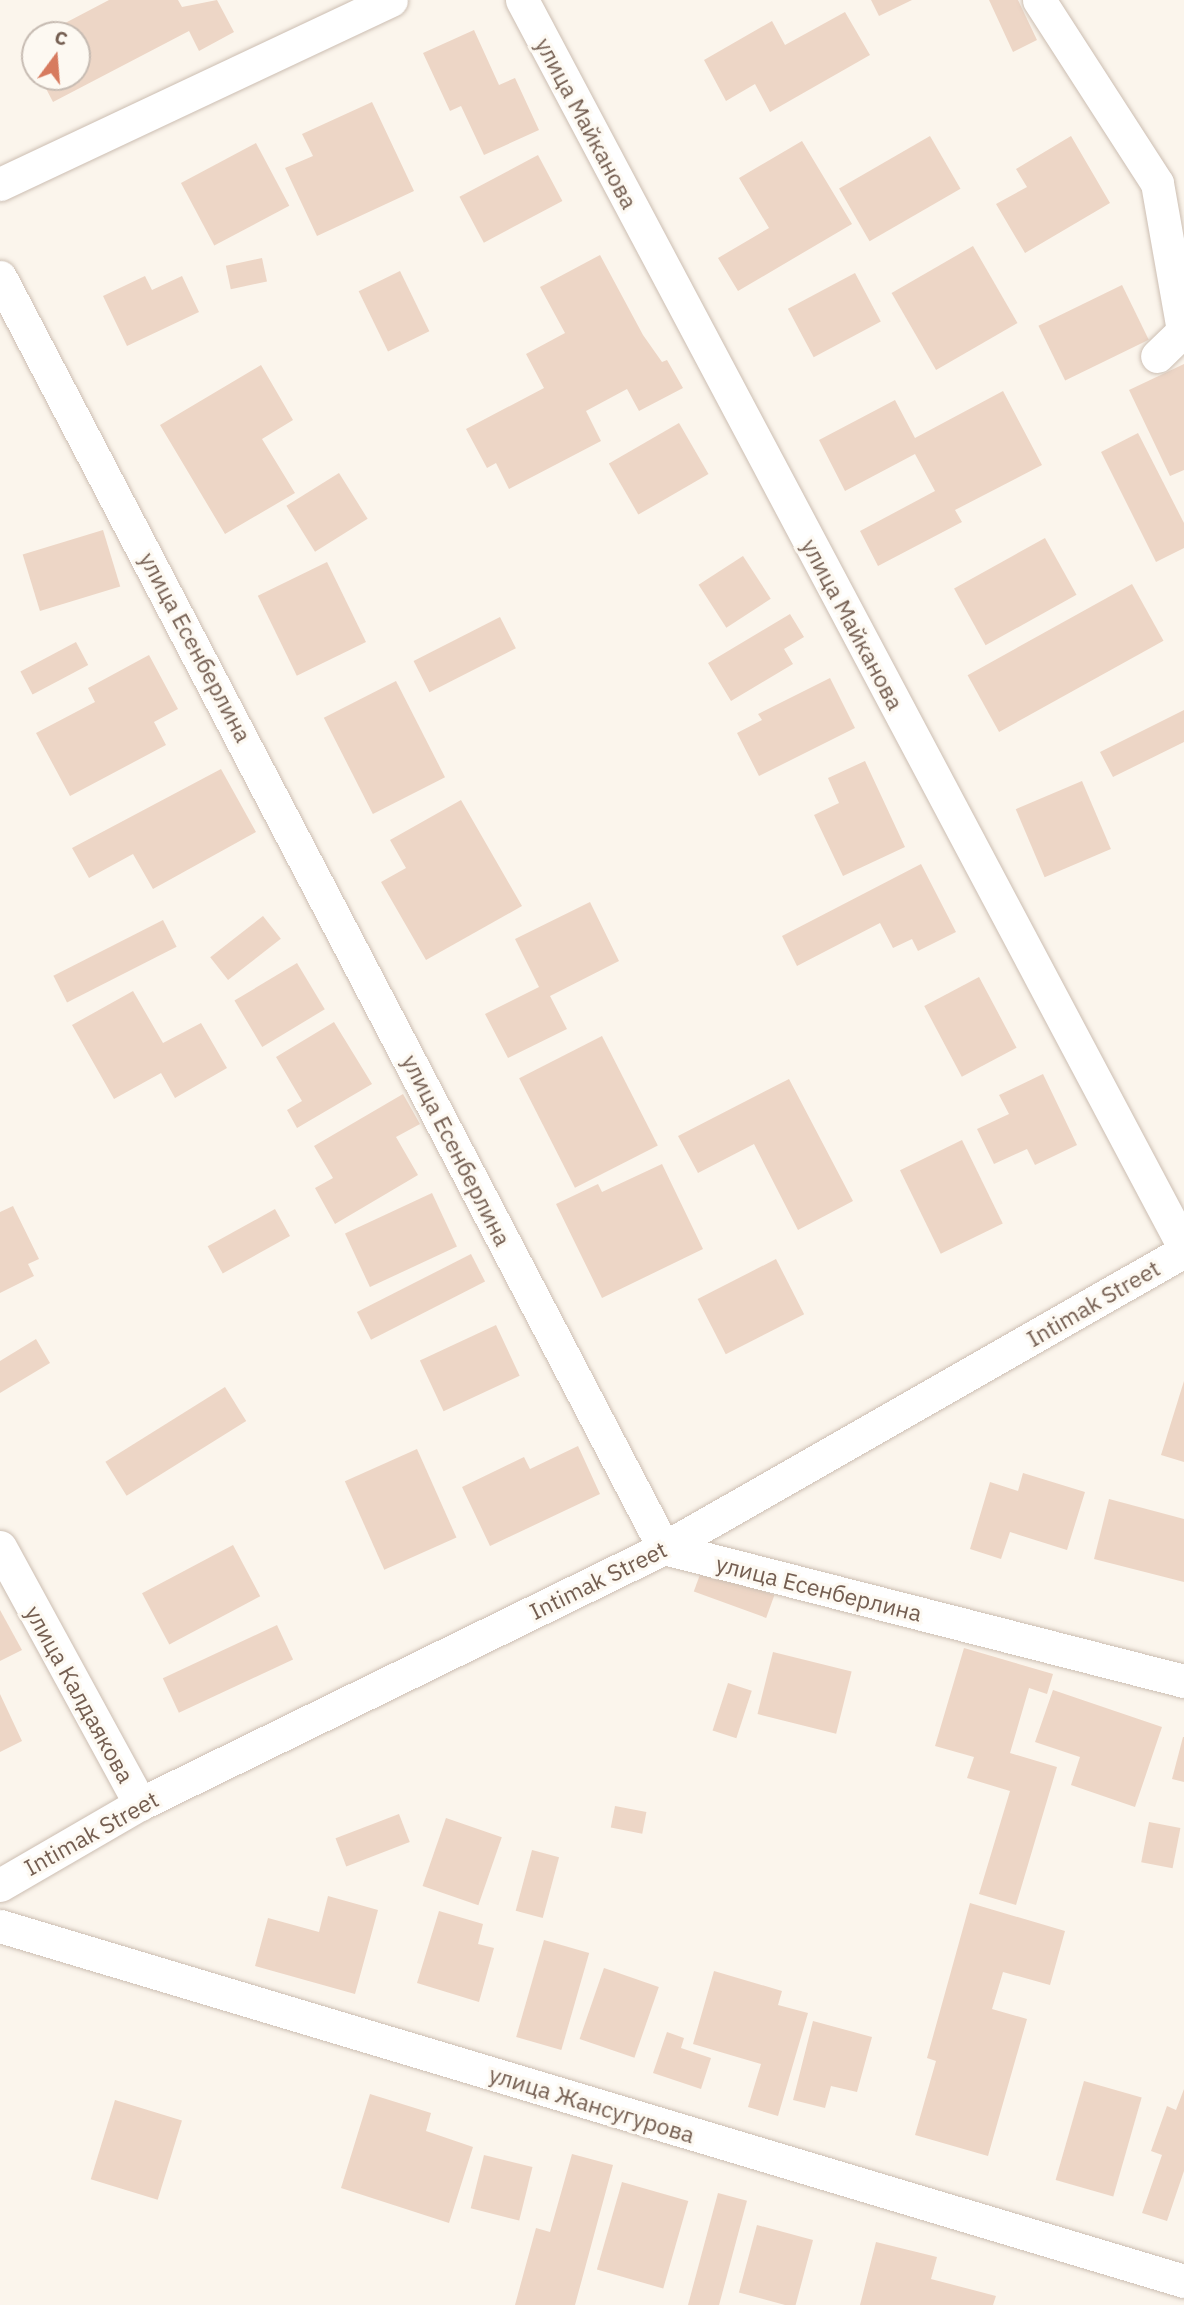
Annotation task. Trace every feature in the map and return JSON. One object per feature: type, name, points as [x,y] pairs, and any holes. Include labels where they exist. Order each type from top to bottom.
[{"type":"street","points":[[0,184],[391,0]]},
{"type":"street","name":"улица Майканова","points":[[522,0],[1184,1249]]},
{"type":"street","points":[[1040,0],[1157,183],[1183,331],[1157,356]]},
{"type":"street","name":"улица Есенберлина","points":[[0,277],[664,1548],[1184,1681]]},
{"type":"street","name":"Intimak Street","points":[[0,1885],[140,1804],[664,1548],[1184,1249]]},
{"type":"street","name":"улица Калдаякова","points":[[0,1547],[140,1804]]},
{"type":"street","name":"улица Жансугурова","points":[[0,1926],[1184,2281]]},
{"type":"building","points":[[109,0],[178,0],[182,7],[217,0],[234,32],[199,51],[189,31],[91,82],[91,21],[69,21]]},
{"type":"building","points":[[871,0],[912,0],[879,16]]},
{"type":"building","points":[[989,0],[1018,0],[1037,40],[1013,52]]},
{"type":"building","points":[[845,12],[870,55],[770,112],[755,84],[726,101],[704,60],[772,21],[785,45]]},
{"type":"building","points":[[474,30],[499,85],[515,78],[539,130],[484,155],[461,106],[450,111],[423,53]]},
{"type":"building","points":[[47,91],[74,91],[53,102]]},
{"type":"building","points":[[372,102],[414,191],[317,236],[285,168],[313,156],[302,134]]},
{"type":"building","points":[[930,136],[960,189],[870,241],[839,188]]},
{"type":"building","points":[[1071,136],[1110,203],[1025,253],[996,204],[1027,187],[1016,169]]},
{"type":"building","points":[[802,141],[852,224],[738,291],[718,258],[769,228],[739,178]]},
{"type":"building","points":[[256,143],[289,206],[214,246],[181,183]]},
{"type":"building","points":[[538,155],[562,201],[484,243],[459,197]]},
{"type":"building","points":[[973,246],[1018,323],[936,370],[892,293]]},
{"type":"building","points":[[600,255],[643,335],[662,362],[667,360],[683,388],[639,411],[627,389],[586,411],[601,441],[509,489],[496,463],[487,468],[466,429],[544,388],[526,354],[565,333],[540,287]]},
{"type":"building","points":[[262,258],[267,281],[231,289],[226,266]]},
{"type":"building","points":[[400,271],[429,331],[388,351],[359,291]]},
{"type":"building","points":[[855,273],[881,322],[814,357],[788,309]]},
{"type":"building","points":[[145,276],[152,290],[182,276],[199,312],[127,346],[103,296]]},
{"type":"building","points":[[1122,285],[1149,340],[1065,381],[1038,326]]},
{"type":"building","points":[[1184,364],[1184,470],[1170,476],[1129,390]]},
{"type":"building","points":[[261,365],[293,420],[262,439],[295,493],[225,534],[160,425]]},
{"type":"building","points":[[1003,391],[1042,465],[955,510],[962,522],[878,566],[860,531],[935,491],[915,454],[845,491],[819,440],[895,400],[915,438]]},
{"type":"building","points":[[679,423],[708,474],[638,515],[609,463]]},
{"type":"building","points":[[1138,433],[1184,523],[1184,548],[1156,562],[1101,452]]},
{"type":"building","points":[[339,473],[368,519],[315,552],[286,506]]},
{"type":"building","points":[[103,530],[120,586],[40,611],[23,555]]},
{"type":"building","points":[[1045,538],[1077,595],[986,645],[954,588]]},
{"type":"building","points":[[743,556],[771,599],[726,628],[699,585]]},
{"type":"building","points":[[327,562],[366,642],[297,676],[258,596]]},
{"type":"building","points":[[1132,584],[1164,641],[999,732],[968,675]]},
{"type":"building","points":[[790,614],[804,637],[784,649],[793,664],[731,701],[708,663]]},
{"type":"building","points":[[500,617],[516,648],[429,692],[414,661]]},
{"type":"building","points":[[76,642],[88,665],[33,695],[20,672]]},
{"type":"building","points":[[149,655],[178,709],[154,722],[166,745],[70,796],[36,733],[95,702],[88,688]]},
{"type":"building","points":[[830,678],[855,728],[759,776],[737,733],[762,720],[758,714]]},
{"type":"building","points":[[396,681],[445,777],[373,814],[324,718]]},
{"type":"building","points":[[1184,710],[1184,742],[1113,777],[1100,752]]},
{"type":"building","points":[[865,761],[905,847],[843,876],[814,815],[839,803],[828,778]]},
{"type":"building","points":[[221,769],[256,832],[153,889],[133,854],[89,878],[72,848]]},
{"type":"building","points":[[1082,781],[1111,849],[1045,877],[1016,809]]},
{"type":"building","points":[[461,800],[522,906],[426,960],[381,882],[406,868],[390,840]]},
{"type":"building","points":[[921,864],[956,932],[918,951],[912,939],[893,948],[880,923],[797,966],[782,936]]},
{"type":"building","points":[[590,902],[619,961],[550,996],[567,1029],[508,1058],[485,1014],[539,987],[515,939]]},
{"type":"building","points":[[263,916],[281,939],[228,980],[210,957]]},
{"type":"building","points":[[163,920],[177,947],[67,1003],[53,976]]},
{"type":"building","points":[[297,963],[325,1009],[262,1047],[234,1001]]},
{"type":"building","points":[[979,977],[1017,1048],[962,1077],[924,1006]]},
{"type":"building","points":[[133,991],[163,1043],[201,1023],[227,1068],[175,1098],[161,1073],[114,1099],[72,1025]]},
{"type":"building","points":[[334,1022],[372,1084],[297,1128],[287,1110],[302,1101],[276,1057]]},
{"type":"building","points":[[602,1036],[658,1146],[575,1188],[519,1078]]},
{"type":"building","points":[[1043,1074],[1077,1145],[1035,1165],[1027,1149],[994,1164],[977,1129],[1009,1114],[999,1095]]},
{"type":"building","points":[[789,1079],[853,1201],[798,1230],[754,1144],[698,1173],[678,1136]]},
{"type":"building","points":[[403,1094],[420,1124],[396,1137],[418,1175],[335,1224],[315,1188],[333,1178],[314,1146]]},
{"type":"building","points":[[962,1140],[1003,1224],[941,1254],[900,1170]]},
{"type":"building","points":[[662,1164],[703,1249],[602,1298],[556,1204],[598,1184],[602,1192]]},
{"type":"building","points":[[432,1193],[457,1246],[370,1287],[345,1234]]},
{"type":"building","points":[[13,1206],[39,1259],[28,1264],[34,1276],[0,1293],[0,1212]]},
{"type":"building","points":[[275,1209],[290,1236],[223,1273],[208,1246]]},
{"type":"building","points":[[471,1254],[485,1282],[371,1340],[357,1312]]},
{"type":"building","points":[[776,1259],[804,1314],[726,1354],[698,1299]]},
{"type":"building","points":[[496,1325],[520,1376],[444,1411],[420,1360]]},
{"type":"building","points":[[36,1339],[50,1363],[0,1393],[0,1361]]},
{"type":"building","points":[[1184,1381],[1184,1462],[1161,1455]]},
{"type":"building","points":[[225,1387],[246,1421],[127,1496],[105,1462]]},
{"type":"building","points":[[578,1446],[600,1494],[490,1546],[462,1487],[524,1457],[530,1469]]},
{"type":"building","points":[[417,1449],[456,1538],[384,1570],[345,1481]]},
{"type":"building","points":[[1023,1473],[1085,1492],[1067,1550],[1010,1532],[1001,1559],[970,1549],[990,1482],[1018,1491]]},
{"type":"building","points":[[1109,1499],[1184,1519],[1184,1582],[1094,1559]]},
{"type":"building","points":[[233,1545],[260,1596],[169,1645],[142,1593]]},
{"type":"building","points":[[702,1569],[774,1595],[766,1618],[694,1592]]},
{"type":"building","points":[[0,1610],[22,1650],[0,1661]]},
{"type":"building","points":[[277,1625],[293,1659],[179,1713],[163,1678]]},
{"type":"building","points":[[964,1648],[1053,1674],[1047,1694],[1029,1688],[1010,1753],[1057,1767],[1016,1905],[979,1894],[1010,1791],[967,1778],[974,1757],[935,1746]]},
{"type":"building","points":[[773,1652],[852,1672],[836,1734],[758,1714]]},
{"type":"building","points":[[728,1683],[752,1691],[736,1738],[713,1731]]},
{"type":"building","points":[[1053,1690],[1162,1727],[1135,1807],[1071,1785],[1080,1757],[1035,1742]]},
{"type":"building","points":[[0,1694],[22,1741],[0,1752]]},
{"type":"building","points":[[1184,1737],[1184,1782],[1172,1779]]},
{"type":"building","points":[[615,1806],[646,1812],[642,1834],[611,1828]]},
{"type":"building","points":[[399,1814],[410,1842],[346,1866],[336,1838]]},
{"type":"building","points":[[446,1818],[502,1837],[478,1905],[423,1886]]},
{"type":"building","points":[[1149,1822],[1180,1828],[1173,1868],[1141,1862]]},
{"type":"building","points":[[532,1850],[559,1857],[543,1918],[516,1911]]},
{"type":"building","points":[[328,1896],[378,1910],[355,1994],[255,1966],[268,1918],[319,1932]]},
{"type":"building","points":[[970,1903],[1065,1931],[1050,1985],[1003,1972],[992,2009],[1027,2019],[988,2156],[915,2135],[936,2061],[927,2058]]},
{"type":"building","points":[[439,1911],[483,1924],[478,1944],[494,1948],[479,2002],[417,1983]]},
{"type":"building","points":[[544,1940],[589,1953],[561,2050],[516,2037]]},
{"type":"building","points":[[604,1968],[659,1987],[634,2058],[580,2039]]},
{"type":"building","points":[[714,1971],[782,1991],[778,2005],[808,2013],[778,2116],[748,2107],[761,2064],[693,2044]]},
{"type":"building","points":[[813,2021],[872,2037],[857,2092],[831,2086],[825,2108],[793,2100]]},
{"type":"building","points":[[667,2032],[684,2038],[681,2048],[711,2058],[701,2089],[653,2073]]},
{"type":"building","points":[[1084,2081],[1142,2098],[1113,2197],[1056,2180]]},
{"type":"building","points":[[1184,2089],[1184,2171],[1167,2221],[1142,2213],[1162,2155],[1151,2151],[1167,2106],[1176,2110]]},
{"type":"building","points":[[370,2094],[431,2113],[426,2131],[473,2147],[449,2223],[341,2188]]},
{"type":"building","points":[[115,2100],[182,2120],[158,2200],[91,2179]]},
{"type":"building","points":[[572,2154],[613,2165],[575,2305],[515,2305],[536,2228],[550,2232]]},
{"type":"building","points":[[484,2155],[533,2167],[519,2220],[471,2208]]},
{"type":"building","points":[[622,2182],[688,2201],[663,2288],[597,2269]]},
{"type":"building","points":[[718,2193],[747,2201],[719,2305],[688,2305]]},
{"type":"building","points":[[757,2225],[813,2240],[796,2305],[785,2305],[739,2293]]},
{"type":"building","points":[[876,2242],[937,2257],[931,2279],[996,2296],[993,2305],[860,2305]]}]
